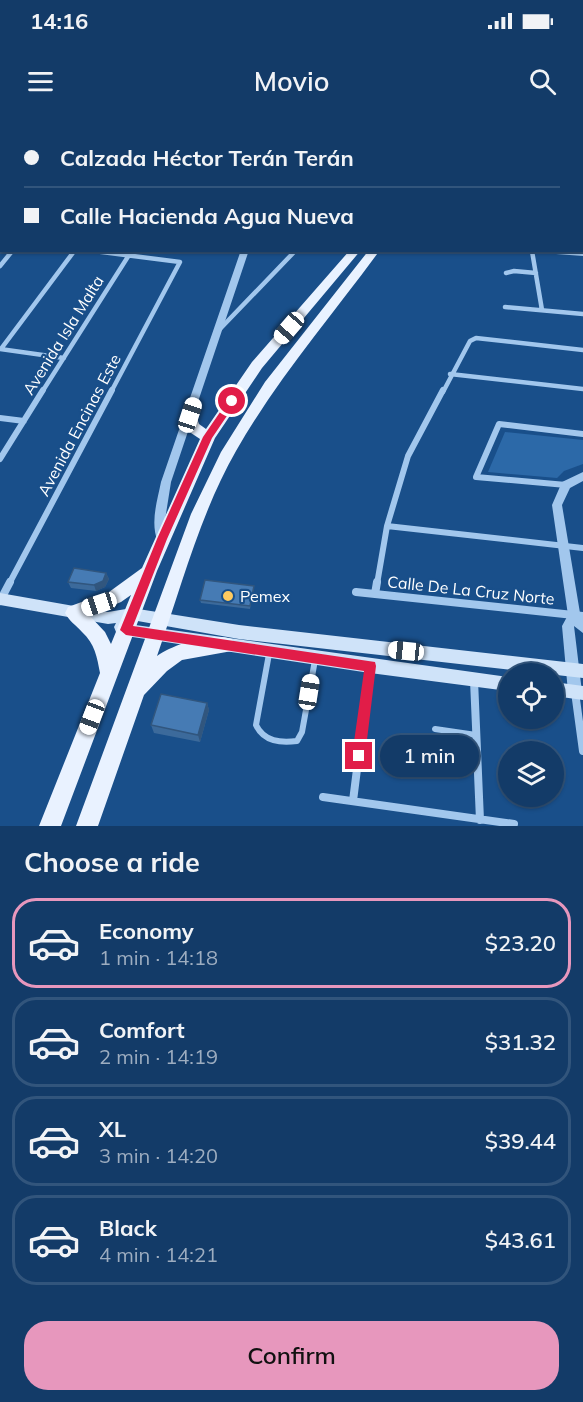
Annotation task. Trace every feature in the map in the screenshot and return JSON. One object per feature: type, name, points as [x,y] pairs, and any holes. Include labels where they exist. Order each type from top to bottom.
[{"type":"main road","points":[[87,826],[199,514],[228,452],[270,385],[373,252]]},
{"type":"main road","points":[[342,293],[355,264],[353,253]]},
{"type":"main road","points":[[50,826],[149,571],[208,437],[257,365],[353,253]]},
{"type":"main road","points":[[190,415],[193,427],[208,437]]},
{"type":"main road","points":[[74,613],[114,597],[128,589],[149,571]]},
{"type":"main road","points":[[0,600],[108,618],[132,614],[158,627],[226,645],[498,683]]},
{"type":"main road","points":[[74,613],[101,639],[106,652],[109,674]]},
{"type":"main road","points":[[108,618],[126,630],[158,627],[239,632],[578,670]]},
{"type":"main road","points":[[134,694],[171,656],[182,650],[226,645]]},
{"type":"main road","points":[[564,690],[579,692]]},
{"type":"street","points":[[197,120],[204,120]]},
{"type":"street","points":[[0,266],[11,252]]},
{"type":"street","points":[[64,358],[1,349],[74,252]]},
{"type":"street","points":[[103,252],[129,255]]},
{"type":"street","points":[[162,539],[159,520],[166,482],[244,252]]},
{"type":"street","points":[[217,332],[294,252]]},
{"type":"street","points":[[531,252],[542,310]]},
{"type":"street","points":[[548,252],[583,254]]},
{"type":"street","name":"Avenida Encinas Este","points":[[0,600],[180,262],[129,255]]},
{"type":"street","name":"Avenida Isla Malta","points":[[0,459],[129,255]]},
{"type":"street","points":[[506,273],[514,271],[536,273]]},
{"type":"street","points":[[505,307],[583,314]]},
{"type":"street","points":[[375,594],[387,526],[408,456],[450,374],[472,339],[583,350]]},
{"type":"street","points":[[450,374],[583,389]]},
{"type":"street","points":[[0,418],[24,421]]},
{"type":"street","points":[[583,435],[499,424],[476,477],[566,485],[583,476]]},
{"type":"street","points":[[566,485],[557,505],[562,546],[578,616],[583,627]]},
{"type":"street","points":[[387,526],[583,548]]},
{"type":"street","name":"Calle De La Cruz Norte","points":[[356,592],[578,616]]},
{"type":"street","points":[[578,616],[568,626],[578,670],[583,751]]},
{"type":"street","points":[[353,801],[370,666]]},
{"type":"street","points":[[474,679],[480,820]]},
{"type":"street","points":[[323,797],[514,824]]},
{"type":"lane","points":[[270,651],[256,725],[258,733],[266,739],[297,741],[302,732],[316,658]]},
{"type":"lane","points":[[435,729],[476,735]]},
{"type":"shaded area","points":[[505,432],[583,440],[583,464],[564,471],[557,478],[488,472]]},
{"type":"building","points":[[74,568],[106,573],[103,581],[94,585],[68,582]]},
{"type":"building","name":"Pemex","points":[[205,580],[254,586],[250,606],[200,600]]},
{"type":"building","points":[[161,694],[207,703],[198,735],[151,725]]},
{"type":"place","name":"Pemex","points":[[228,596]]},
{"type":"route","points":[[232,401],[208,437],[162,539],[126,630],[370,666],[359,756]]}]
